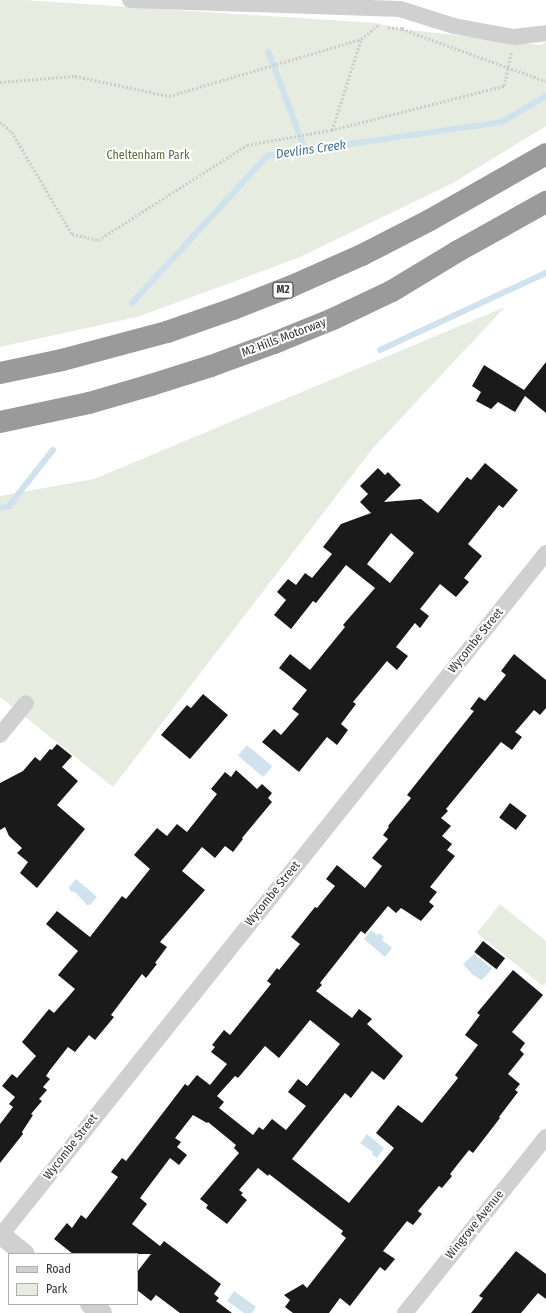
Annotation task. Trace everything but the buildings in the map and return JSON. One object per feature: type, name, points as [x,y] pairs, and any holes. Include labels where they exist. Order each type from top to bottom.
[{"type":"highway","name":"M2","points":[[0,373],[62,360],[167,332],[234,309],[292,286],[362,255],[423,223],[546,154]]},
{"type":"highway","name":"M2 Hills Motorway","points":[[0,422],[89,403],[151,385],[211,366],[289,337],[333,319],[392,291],[458,251],[546,202]]},
{"type":"street","points":[[130,0],[400,9],[454,26],[514,37],[546,33]]},
{"type":"street","name":"Wycombe Street","points":[[0,1234],[546,553]]},
{"type":"street","points":[[0,735],[26,703]]},
{"type":"street","name":"Wingrove Avenue","points":[[405,1313],[546,1137]]},
{"type":"street","points":[[0,1234],[24,1253]]},
{"type":"street","points":[[91,1305],[102,1313]]},
{"type":"path","points":[[0,82],[75,76],[169,96],[361,39],[377,25],[402,29],[546,81]]},
{"type":"path","points":[[0,122],[12,132],[72,234],[98,240],[247,145],[331,130],[504,86],[514,37]]},
{"type":"path","points":[[331,130],[361,39]]},
{"type":"green space","name":"Cheltenham Park","points":[[0,0],[24,0],[375,23],[402,29],[541,45],[546,42],[546,126],[451,184],[298,258],[137,317],[0,347]]},
{"type":"green space","points":[[505,307],[373,448],[113,787],[0,697],[0,496],[94,479]]},
{"type":"green space","points":[[500,904],[546,941],[546,983],[543,986],[477,933]]},
{"type":"water","points":[[247,745],[272,766],[263,777],[238,756]]},
{"type":"water","points":[[76,879],[97,897],[90,905],[87,905],[75,892],[70,891],[69,887]]},
{"type":"water","points":[[371,930],[377,935],[379,933],[384,937],[382,940],[392,948],[385,957],[364,939]]},
{"type":"water","points":[[474,954],[492,969],[482,980],[473,975],[463,964]]},
{"type":"water","points":[[367,1134],[384,1148],[377,1158],[372,1154],[373,1152],[360,1143]]},
{"type":"water","points":[[234,1291],[256,1307],[252,1313],[244,1313],[227,1301]]},
{"type":"waterway","points":[[269,52],[306,151]]},
{"type":"waterway","name":"Devlins Creek","points":[[132,303],[267,156],[502,122],[546,96]]},
{"type":"waterway","points":[[380,350],[546,273]]},
{"type":"waterway","name":"Devlins Creek","points":[[0,508],[9,506],[53,450]]}]
